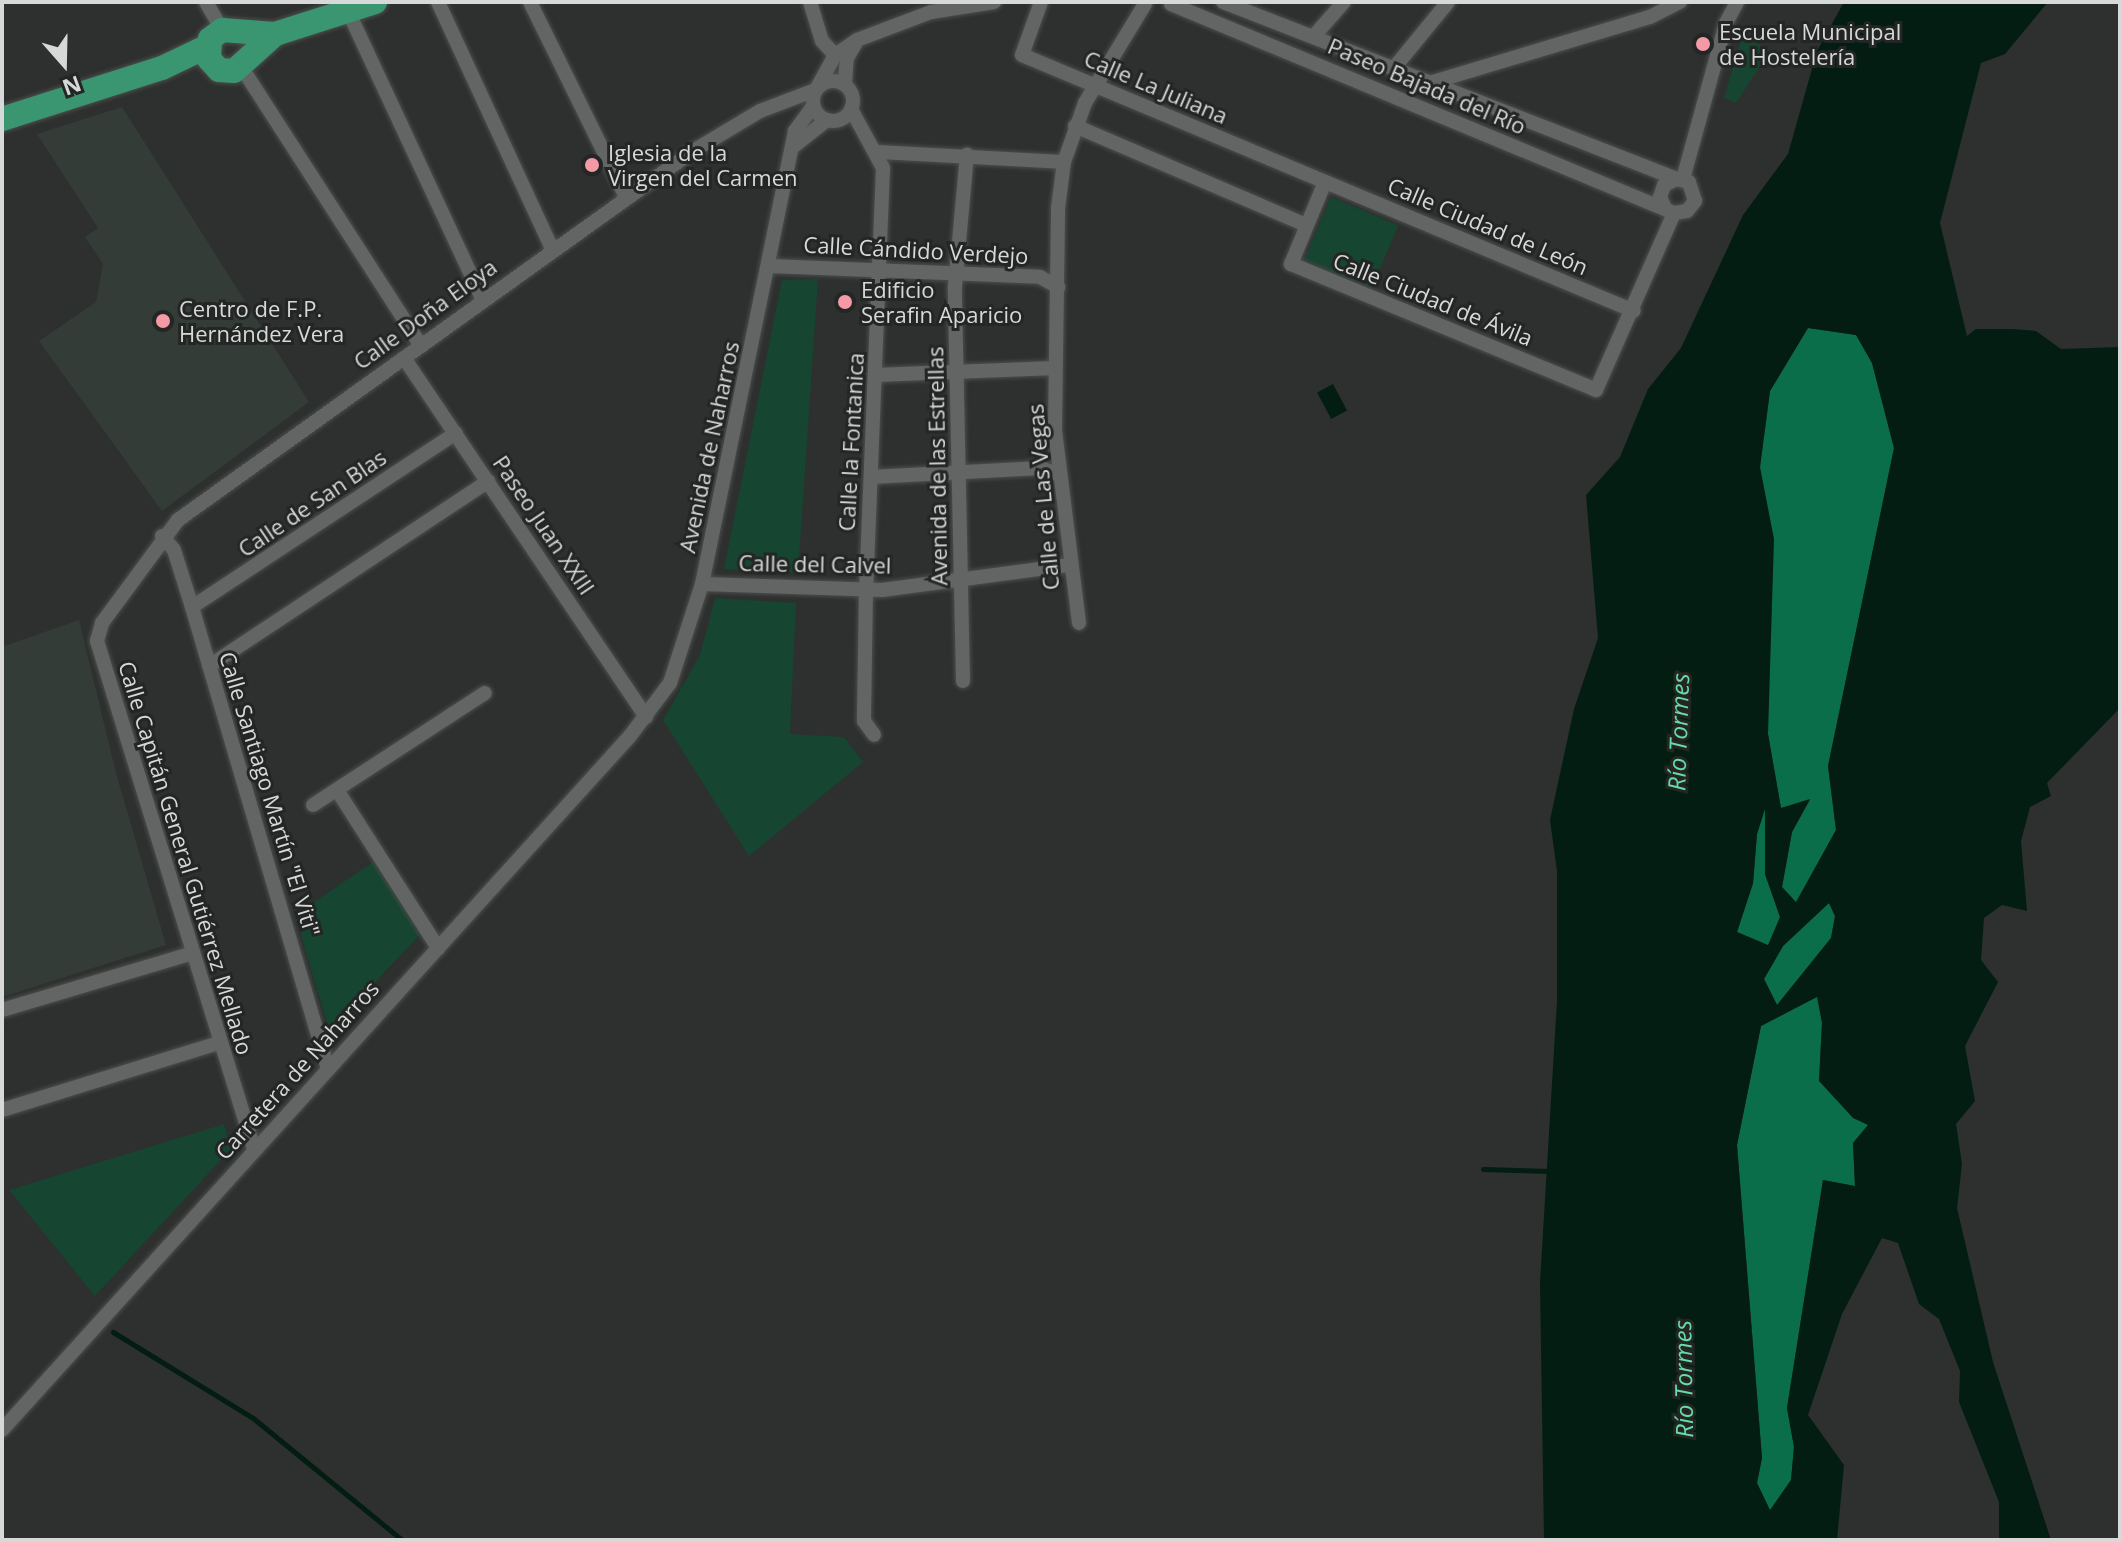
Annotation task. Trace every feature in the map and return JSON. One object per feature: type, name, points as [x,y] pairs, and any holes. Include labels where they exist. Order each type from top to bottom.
[{"type":"highway","points":[[2,119],[162,68],[220,43],[275,34],[375,2]]},
{"type":"highway","points":[[220,43],[226,72],[246,62],[275,34]]},
{"type":"highway","points":[[220,43],[248,42],[246,62]]},
{"type":"street","points":[[206,2],[220,43]]},
{"type":"street","points":[[438,2],[552,249]]},
{"type":"street","points":[[530,2],[626,197]]},
{"type":"street","points":[[810,2],[822,41],[835,55]]},
{"type":"street","points":[[827,120],[813,106],[816,88],[835,55],[857,40],[931,12],[994,2]]},
{"type":"street","name":"Calle La Juliana","points":[[1041,2],[1022,55],[1325,182]]},
{"type":"street","name":"Paseo Bajada del Río","points":[[1223,2],[1679,179]]},
{"type":"street","points":[[1314,36],[1344,2]]},
{"type":"street","points":[[1394,68],[1448,2]]},
{"type":"street","points":[[1433,82],[1650,17],[1680,2]]},
{"type":"street","points":[[1634,311],[1669,211],[1661,190],[1679,179],[1726,23],[1737,2]]},
{"type":"street","points":[[1144,3],[1173,3]]},
{"type":"street","name":"Calle de Las Vegas","points":[[1079,623],[1060,475],[1055,368],[1064,162],[1075,126],[1094,83],[1144,3]]},
{"type":"street","name":"Paseo Bajada del Río","points":[[1173,3],[1669,211]]},
{"type":"street","points":[[348,11],[483,300]]},
{"type":"street","points":[[794,146],[827,120],[841,119],[851,109],[853,96],[845,84],[847,58],[857,40]]},
{"type":"street","points":[[246,62],[421,346]]},
{"type":"street","points":[[816,88],[831,80],[845,84]]},
{"type":"street","name":"Calle Doña Eloya","points":[[102,623],[162,536],[626,197],[760,111],[816,88]]},
{"type":"street","name":"Avenida de Naharros","points":[[626,740],[646,717],[686,647],[799,123],[813,106]]},
{"type":"street","name":"Calle la Fontanica","points":[[851,109],[879,152],[883,168],[866,589],[864,721],[874,735]]},
{"type":"street","points":[[1075,126],[1306,225],[1325,182]]},
{"type":"street","points":[[879,152],[1064,162]]},
{"type":"street","name":"Avenida de las Estrellas","points":[[963,681],[956,372],[967,155]]},
{"type":"street","points":[[1669,211],[1687,211],[1695,201],[1693,188],[1679,179]]},
{"type":"street","name":"Calle Ciudad de León","points":[[1325,182],[1634,311]]},
{"type":"street","name":"Calle Ciudad de Ávila","points":[[1306,225],[1291,264],[1596,390],[1634,311]]},
{"type":"street","name":"Calle Cándido Verdejo","points":[[770,266],[1040,277],[1058,287]]},
{"type":"street","name":"Paseo Juan XXIII","points":[[404,358],[646,717]]},
{"type":"street","points":[[876,375],[1055,368]]},
{"type":"street","name":"Calle de San Blas","points":[[192,607],[456,433]]},
{"type":"street","points":[[871,477],[957,475],[1041,468],[1060,475]]},
{"type":"street","points":[[209,666],[488,481]]},
{"type":"street","name":"Calle Santiago Martín \"El Viti\"","points":[[162,536],[174,550],[192,607],[328,1069]]},
{"type":"street","name":"Calle del Calvel","points":[[702,584],[866,589],[1070,565]]},
{"type":"street","name":"Calle Capitán General Gutiérrez Mellado","points":[[102,623],[97,641],[254,1149]]},
{"type":"street","points":[[313,805],[485,693]]},
{"type":"street","name":"Carretera de Naharros","points":[[2,1430],[626,740]]},
{"type":"street","points":[[337,790],[438,948]]},
{"type":"street","points":[[2,1010],[193,953]]},
{"type":"street","points":[[2,1110],[219,1043]]},
{"type":"shaded area","name":"Centro de F.P. Hernández Vera","points":[[122,107],[309,402],[162,511],[39,341],[96,302],[103,264],[85,237],[98,228],[37,134]]},
{"type":"shaded area","points":[[79,620],[116,773],[166,945],[2,997],[2,647]]},
{"type":"green space","points":[[1743,33],[1770,51],[1736,103],[1724,98]]},
{"type":"green space","points":[[1331,197],[1398,226],[1372,288],[1304,260]]},
{"type":"green space","points":[[818,279],[798,573],[724,569],[782,280]]},
{"type":"green space","points":[[1808,328],[1856,335],[1872,363],[1894,448],[1828,766],[1836,830],[1796,903],[1782,887],[1792,832],[1810,800],[1781,808],[1768,734],[1760,467],[1770,391]]},
{"type":"green space","points":[[715,598],[796,603],[790,734],[844,737],[863,762],[749,856],[663,720],[700,655]]},
{"type":"green space","points":[[1766,805],[1765,874],[1780,917],[1769,946],[1737,932],[1753,884],[1757,834]]},
{"type":"green space","points":[[373,862],[420,935],[329,1030],[295,915]]},
{"type":"green space","points":[[1829,903],[1835,916],[1831,938],[1777,1005],[1764,979],[1783,946]]},
{"type":"green space","points":[[1818,996],[1822,1023],[1819,1081],[1868,1125],[1853,1143],[1855,1186],[1823,1180],[1787,1408],[1794,1447],[1791,1480],[1770,1511],[1757,1483],[1762,1458],[1737,1145],[1761,1026]]},
{"type":"green space","points":[[224,1124],[231,1149],[95,1296],[9,1190]]},
{"type":"water","name":"Río Tormes","points":[[1844,2],[2048,2],[2005,54],[1981,63],[1940,223],[1967,336],[1976,329],[2012,329],[2036,331],[2061,349],[2120,347],[2120,708],[2047,783],[2051,796],[2030,807],[2021,841],[2027,911],[2002,905],[1984,918],[1981,960],[1998,982],[1965,1046],[1975,1101],[1956,1124],[1962,1164],[1957,1208],[1993,1362],[2051,1540],[1999,1540],[1999,1502],[1959,1402],[1960,1371],[1939,1319],[1919,1304],[1898,1243],[1882,1238],[1842,1314],[1808,1415],[1844,1465],[1837,1540],[1544,1540],[1540,1282],[1557,1001],[1557,871],[1550,820],[1574,709],[1598,638],[1586,495],[1620,457],[1648,389],[1681,348],[1743,215],[1788,154],[1817,51]],"holes":[[[1808,328],[1856,335],[1872,363],[1894,448],[1828,766],[1836,830],[1796,902],[1782,887],[1792,832],[1810,799],[1781,808],[1768,734],[1774,539],[1760,467],[1770,391]],[[1765,809],[1765,874],[1780,917],[1768,945],[1737,932],[1753,883],[1757,834]],[[1829,903],[1835,916],[1831,938],[1777,1005],[1764,979],[1783,946]],[[1817,997],[1822,1023],[1819,1081],[1853,1118],[1868,1125],[1853,1143],[1855,1186],[1823,1180],[1787,1408],[1794,1447],[1791,1480],[1770,1510],[1757,1483],[1762,1458],[1737,1145],[1761,1026]]]},
{"type":"water","points":[[1333,384],[1347,410],[1331,419],[1317,392]]},
{"type":"waterway","points":[[1483,1169],[1550,1171]]},
{"type":"waterway","points":[[113,1332],[253,1418],[402,1540]]},
{"type":"place","name":"Escuela Municipal de Hostelería","points":[[1703,44]]},
{"type":"place","name":"Iglesia de la Virgen del Carmen","points":[[592,165]]},
{"type":"place","name":"Edificio Serafin Aparicio","points":[[845,302]]},
{"type":"place","name":"Centro de F.P. Hernández Vera","points":[[163,321]]}]
